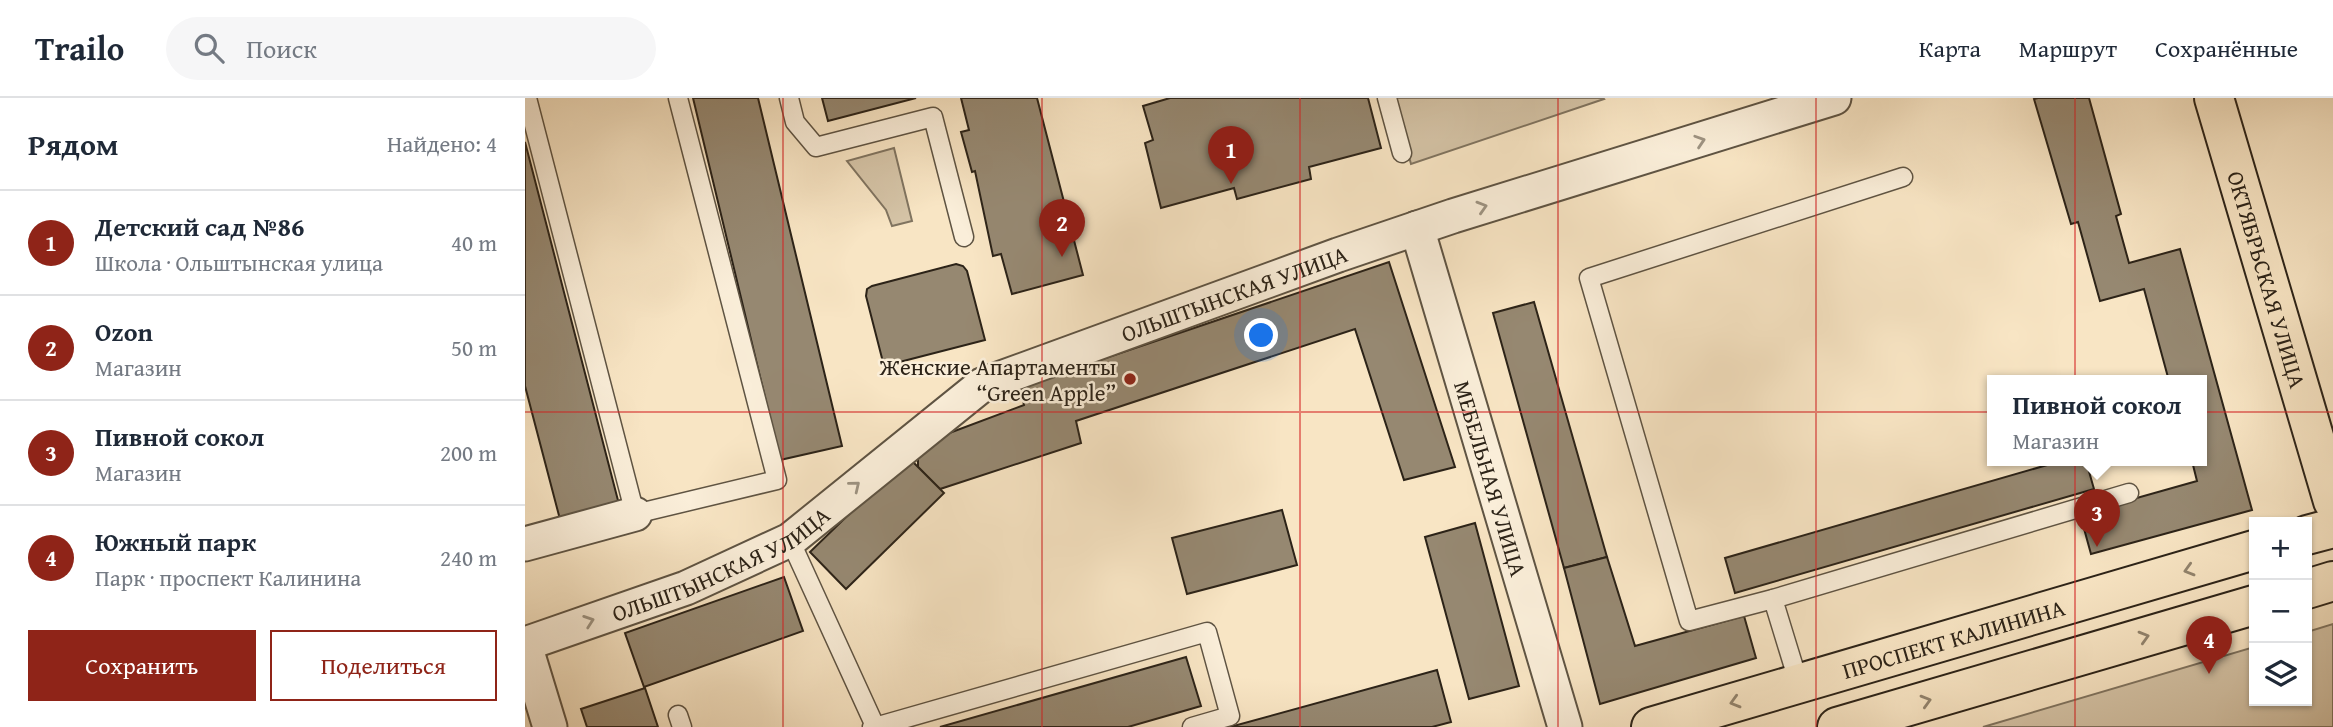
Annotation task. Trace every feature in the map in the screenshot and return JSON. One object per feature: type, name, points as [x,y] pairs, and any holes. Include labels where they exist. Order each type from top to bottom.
[{"type":"main road","name":"ОКТЯБРЬСКАЯ УЛИЦА","points":[[2214,98],[2333,501]]},
{"type":"main road","points":[[2312,534],[2333,528]]},
{"type":"main road","name":"ПРОСПЕКТ КАЛИНИНА","points":[[1651,727],[2249,551]]},
{"type":"main road","points":[[2312,587],[2333,581]]},
{"type":"main road","points":[[1837,727],[2249,606]]},
{"type":"street","name":"ОЛЬШТЫНСКАЯ УЛИЦА","points":[[525,644],[686,588],[790,540],[982,385],[1417,228],[1834,98]]},
{"type":"street","name":"МЕБЕЛЬНАЯ УЛИЦА","points":[[1417,228],[1565,727]]},
{"type":"street","points":[[525,544],[635,514]]},
{"type":"street","points":[[525,644],[550,727]]},
{"type":"lane","points":[[527,98],[635,514],[777,480],[678,98]]},
{"type":"lane","points":[[789,98],[795,122],[816,147],[933,117],[964,237]]},
{"type":"lane","points":[[1387,98],[1402,153]]},
{"type":"lane","points":[[1903,177],[1589,278],[1689,621],[1773,599],[2129,493]]},
{"type":"lane","points":[[790,540],[874,727],[1207,632],[1230,716],[1192,727]]},
{"type":"lane","points":[[1773,599],[1799,684]]},
{"type":"shaded area","points":[[1393,98],[1603,98],[1604,99],[1411,164]]},
{"type":"shaded area","points":[[894,148],[912,221],[892,226],[886,210],[847,161]]},
{"type":"shaded area","points":[[2333,624],[2333,727],[1983,727],[2249,648],[2249,706],[2312,706],[2312,630]]},
{"type":"building","points":[[693,98],[758,98],[842,446],[780,460]]},
{"type":"building","points":[[822,98],[916,98],[828,121]]},
{"type":"building","points":[[961,98],[1037,98],[1083,275],[1012,294],[1001,254],[993,256],[975,171],[972,172],[961,132],[969,130]]},
{"type":"building","points":[[1170,98],[1368,98],[1381,148],[1309,167],[1311,179],[1237,199],[1234,188],[1161,208],[1145,143],[1153,140],[1143,106]]},
{"type":"building","points":[[2089,98],[2121,214],[2116,216],[2129,263],[2180,249],[2252,510],[2091,554],[2080,514],[2197,481],[2193,466],[2207,466],[2207,375],[2167,375],[2144,289],[2100,301],[2078,222],[2071,224],[2034,99]]},
{"type":"building","points":[[525,142],[621,512],[562,527],[525,386]]},
{"type":"building","points":[[1389,262],[1455,467],[1404,480],[1355,329],[1076,421],[1081,443],[940,489],[918,467],[918,448],[944,435],[1024,405],[1020,387]]},
{"type":"building","points":[[956,264],[967,271],[985,340],[884,366],[866,296],[867,289]]},
{"type":"building","points":[[1534,302],[1607,557],[1564,568],[1493,313]]},
{"type":"building","points":[[908,457],[944,493],[846,589],[810,552]]},
{"type":"building","points":[[2044,466],[2087,466],[2094,489],[1735,593],[1725,558]]},
{"type":"building","points":[[1282,510],[1297,565],[1187,594],[1172,538]]},
{"type":"building","points":[[1475,523],[1519,686],[1469,699],[1425,537]]},
{"type":"building","points":[[1607,557],[1635,646],[1744,616],[1756,658],[1600,704],[1564,568]]},
{"type":"building","points":[[784,577],[803,631],[644,687],[625,633]]},
{"type":"building","points":[[1186,657],[1201,706],[1128,727],[940,727]]},
{"type":"building","points":[[1437,670],[1451,722],[1432,727],[1230,727]]},
{"type":"building","points":[[645,688],[658,727],[587,727],[581,709]]},
{"type":"place","name":"Детский сад №86","points":[[1231,184]]},
{"type":"place","name":"Ozon","points":[[1062,257]]},
{"type":"place","name":"Женские Апартаменты “Green Apple”","points":[[1130,379]]},
{"type":"place","name":"Пивной сокол","points":[[2097,547]]},
{"type":"place","name":"Южный парк","points":[[2209,674]]}]
